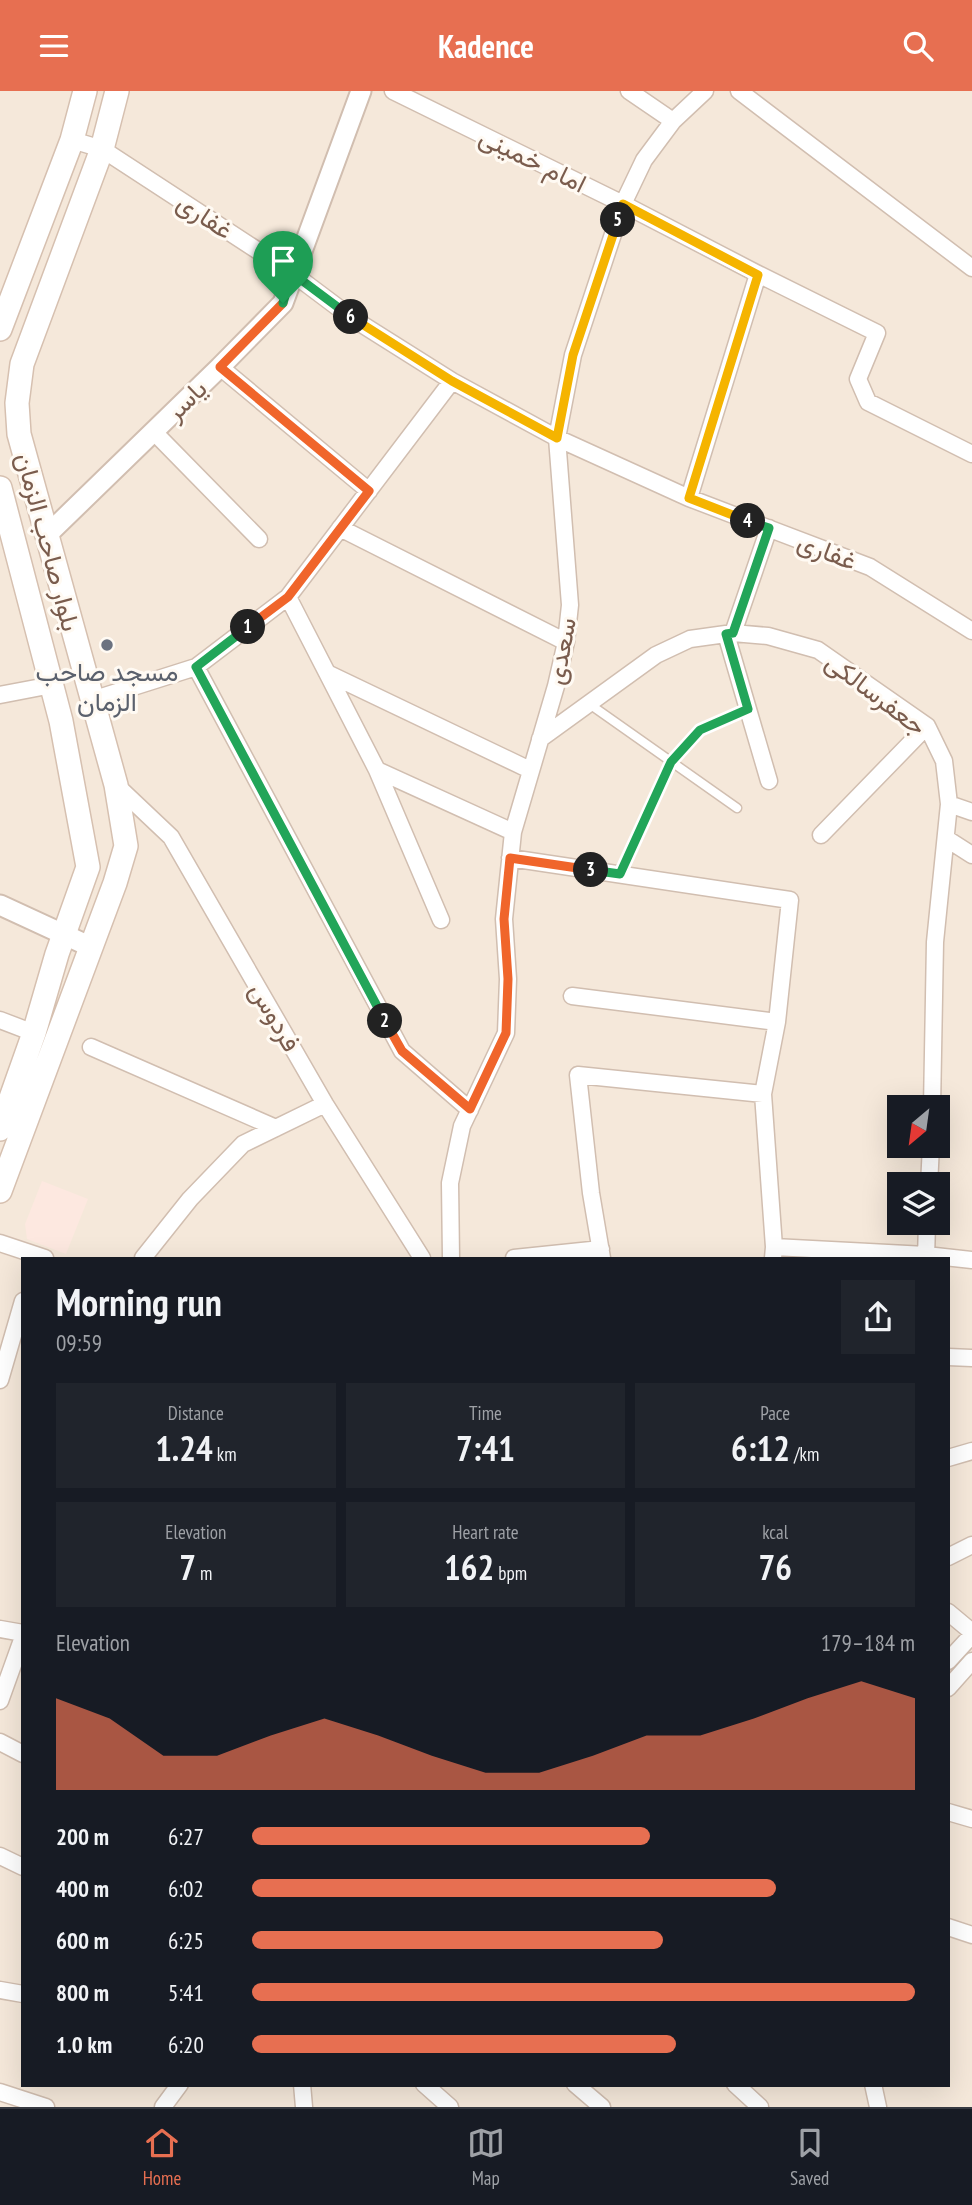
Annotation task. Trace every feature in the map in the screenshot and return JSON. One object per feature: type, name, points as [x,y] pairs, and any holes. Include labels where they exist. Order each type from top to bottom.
[{"type":"main road","points":[[0,329],[72,140],[85,91]]},
{"type":"main road","name":"بلوار صاحب الزمان","points":[[0,1191],[115,883],[126,846],[116,785],[19,434],[17,403],[22,364],[102,149],[117,91]]},
{"type":"main road","name":"بلوار صاحب الزمان","points":[[0,488],[61,721],[88,867],[0,1129]]},
{"type":"street","name":"یاسر","points":[[47,535],[283,303],[360,91]]},
{"type":"street","name":"امام خمینی","points":[[393,91],[877,333],[858,379],[868,401],[972,454]]},
{"type":"street","points":[[629,91],[673,121]]},
{"type":"street","points":[[557,438],[573,355],[623,204],[644,160],[673,121],[705,91]]},
{"type":"street","points":[[739,91],[972,268]]},
{"type":"street","name":"غفاری","points":[[72,140],[102,149],[292,273],[352,318],[452,381],[557,438],[689,498],[870,567],[972,631]]},
{"type":"street","points":[[689,498],[758,275]]},
{"type":"street","points":[[220,367],[369,491]]},
{"type":"street","points":[[92,700],[196,667],[288,597],[452,381]]},
{"type":"street","points":[[154,432],[259,539]]},
{"type":"street","name":"سعدی","points":[[451,1257],[450,1183],[462,1126],[506,1033],[508,979],[504,919],[513,832],[556,687],[566,642],[570,605],[557,438]]},
{"type":"street","points":[[340,528],[566,642]]},
{"type":"street","points":[[769,528],[729,634],[769,782]]},
{"type":"street","points":[[288,597],[377,770],[441,920]]},
{"type":"street","name":"جعفرسالکی","points":[[540,739],[656,655],[690,639],[729,634],[768,636],[818,650],[927,726],[944,761],[949,804],[935,942],[932,1095]]},
{"type":"street","points":[[196,667],[402,1051],[470,1109]]},
{"type":"street","points":[[327,673],[530,771]]},
{"type":"street","points":[[0,695],[52,685]]},
{"type":"street","points":[[821,835],[927,726]]},
{"type":"street","points":[[377,770],[513,832]]},
{"type":"street","name":"فردوس","points":[[116,785],[171,837],[325,1104],[421,1257]]},
{"type":"street","points":[[949,804],[972,812]]},
{"type":"street","points":[[947,839],[972,855]]},
{"type":"street","points":[[510,858],[790,900],[777,1021],[763,1094],[773,1252],[926,1257],[927,1235]]},
{"type":"street","points":[[0,905],[90,947]]},
{"type":"street","points":[[572,996],[777,1021]]},
{"type":"street","points":[[0,1020],[34,1033]]},
{"type":"street","points":[[91,1047],[276,1128]]},
{"type":"street","points":[[536,1257],[601,1254],[591,1193],[578,1075],[763,1094]]},
{"type":"street","points":[[145,1257],[190,1199],[243,1145],[325,1104]]},
{"type":"street","points":[[0,1243],[39,1257]]},
{"type":"street","points":[[950,1259],[972,1260]]},
{"type":"street","points":[[0,1380],[21,1308]]},
{"type":"street","points":[[950,1357],[972,1358]]},
{"type":"street","points":[[950,1457],[972,1451]]},
{"type":"street","points":[[950,1556],[972,1545]]},
{"type":"street","points":[[950,1614],[972,1634],[950,1659]]},
{"type":"street","points":[[0,1629],[21,1634]]},
{"type":"street","points":[[0,1701],[21,1641]]},
{"type":"street","points":[[950,1686],[972,1661]]},
{"type":"street","points":[[0,1742],[21,1753]]},
{"type":"street","points":[[950,1813],[972,1819]]},
{"type":"street","points":[[0,1856],[21,1866]]},
{"type":"street","points":[[950,1928],[972,1935]]},
{"type":"street","points":[[0,1990],[21,1994]]},
{"type":"street","points":[[163,2107],[178,2087]]},
{"type":"street","points":[[302,2087],[304,2107]]},
{"type":"street","points":[[427,2087],[450,2107]]},
{"type":"street","points":[[578,2087],[601,2107]]},
{"type":"street","points":[[737,2087],[760,2107]]},
{"type":"street","points":[[874,2087],[878,2107]]},
{"type":"street","points":[[0,2092],[46,2107]]},
{"type":"lane","points":[[587,703],[737,808]]},
{"type":"lane","points":[[620,874],[671,762],[700,730],[748,709]]},
{"type":"shaded area","points":[[0,91],[972,91],[972,2107],[0,2107]]},
{"type":"shaded area","points":[[42,1181],[88,1199],[66,1254],[27,1239],[25,1224]]},
{"type":"place","name":"مسجد صاحب الزمان","points":[[107,645]]},
{"type":"route","points":[[623,204],[758,275],[689,498],[769,528],[733,633],[726,634],[748,709],[700,730],[671,762],[620,874],[510,858],[504,919],[508,979],[506,1033],[470,1109],[402,1051],[196,667],[288,597],[369,491],[220,367],[283,303],[292,273],[352,318],[452,381],[557,438],[573,355],[623,204]]}]
